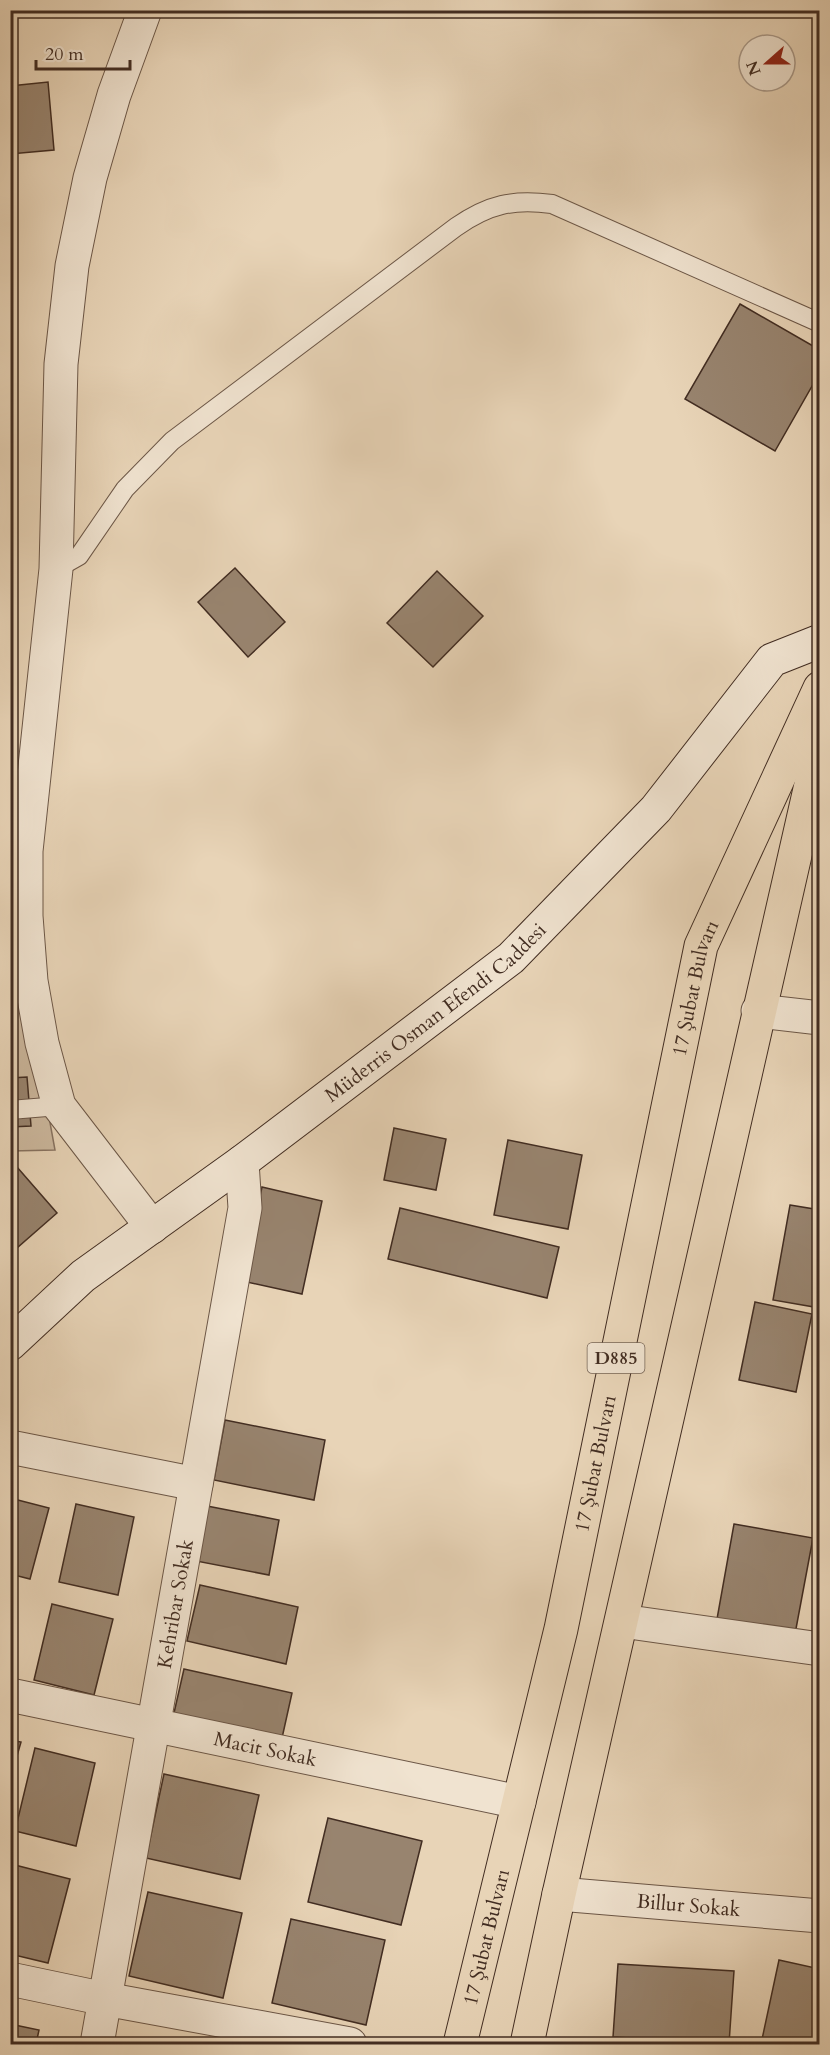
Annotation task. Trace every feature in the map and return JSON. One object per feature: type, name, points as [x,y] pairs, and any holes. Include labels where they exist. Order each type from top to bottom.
[{"type":"highway","name":"17 Şubat Bulvarı","points":[[460,2044],[561,1629],[701,946],[819,688]]},
{"type":"highway","points":[[527,2044],[819,745]]},
{"type":"street","points":[[145,10],[114,95],[93,168],[72,266],[61,364],[56,569],[26,851],[26,916],[33,991],[42,1043],[59,1106],[152,1227]]},
{"type":"street","name":"Müderris Osman Efendi Caddesi","points":[[10,1344],[83,1276],[243,1162],[511,958],[656,809],[772,660],[819,641]]},
{"type":"street","points":[[758,1011],[819,1018]]},
{"type":"street","name":"Kehribar Sokak","points":[[97,2044],[245,1208],[243,1162]]},
{"type":"street","points":[[10,1447],[196,1484]]},
{"type":"street","points":[[622,1621],[819,1649]]},
{"type":"street","name":"Macit Sokak","points":[[10,1695],[519,1802]]},
{"type":"street","name":"Billur Sokak","points":[[559,1894],[819,1916]]},
{"type":"street","points":[[10,1979],[105,1999],[350,2044]]},
{"type":"lane","points":[[56,569],[79,556],[125,489],[172,441],[456,227],[488,208],[506,203],[529,201],[552,204],[819,323]]},
{"type":"lane","points":[[10,1110],[59,1106]]},
{"type":"shaded area","points":[[10,687],[36,1046],[55,1150],[11,1151]]},
{"type":"building","points":[[48,82],[54,150],[10,154],[10,86]]},
{"type":"building","points":[[740,304],[820,350],[820,372],[775,451],[685,399]]},
{"type":"building","points":[[235,568],[285,622],[248,657],[198,602]]},
{"type":"building","points":[[437,571],[483,616],[433,667],[387,623]]},
{"type":"building","points":[[27,1077],[31,1126],[10,1127],[10,1078]]},
{"type":"building","points":[[394,1128],[446,1139],[436,1190],[384,1180]]},
{"type":"building","points":[[508,1140],[582,1155],[568,1229],[494,1215]]},
{"type":"building","points":[[10,1159],[57,1213],[10,1254]]},
{"type":"building","points":[[262,1187],[322,1201],[302,1294],[242,1281]]},
{"type":"building","points":[[790,1205],[820,1210],[820,1308],[773,1300]]},
{"type":"building","points":[[400,1208],[559,1247],[547,1298],[388,1259]]},
{"type":"building","points":[[755,1302],[812,1314],[796,1392],[739,1380]]},
{"type":"building","points":[[225,1420],[325,1440],[314,1500],[214,1480]]},
{"type":"building","points":[[10,1498],[49,1508],[30,1579],[10,1574]]},
{"type":"building","points":[[76,1504],[134,1517],[118,1595],[59,1582]]},
{"type":"building","points":[[207,1506],[279,1520],[269,1575],[196,1561]]},
{"type":"building","points":[[734,1524],[813,1538],[795,1634],[717,1619]]},
{"type":"building","points":[[200,1585],[298,1607],[286,1664],[187,1641]]},
{"type":"building","points":[[52,1604],[113,1619],[94,1695],[34,1680]]},
{"type":"building","points":[[184,1669],[292,1693],[282,1738],[174,1713]]},
{"type":"building","points":[[10,1740],[21,1742],[10,1780]]},
{"type":"building","points":[[35,1748],[95,1763],[76,1846],[15,1831]]},
{"type":"building","points":[[164,1774],[259,1795],[240,1879],[146,1858]]},
{"type":"building","points":[[328,1818],[422,1841],[401,1925],[308,1902]]},
{"type":"building","points":[[11,1864],[70,1879],[48,1963],[10,1954]]},
{"type":"building","points":[[148,1892],[242,1913],[223,1998],[129,1976]]},
{"type":"building","points":[[291,1919],[385,1940],[366,2025],[272,2003]]},
{"type":"building","points":[[779,1960],[820,1969],[820,2034],[817,2044],[761,2044]]},
{"type":"building","points":[[618,1964],[734,1971],[729,2044],[613,2037]]},
{"type":"building","points":[[10,2024],[39,2030],[36,2044],[10,2044]]}]
